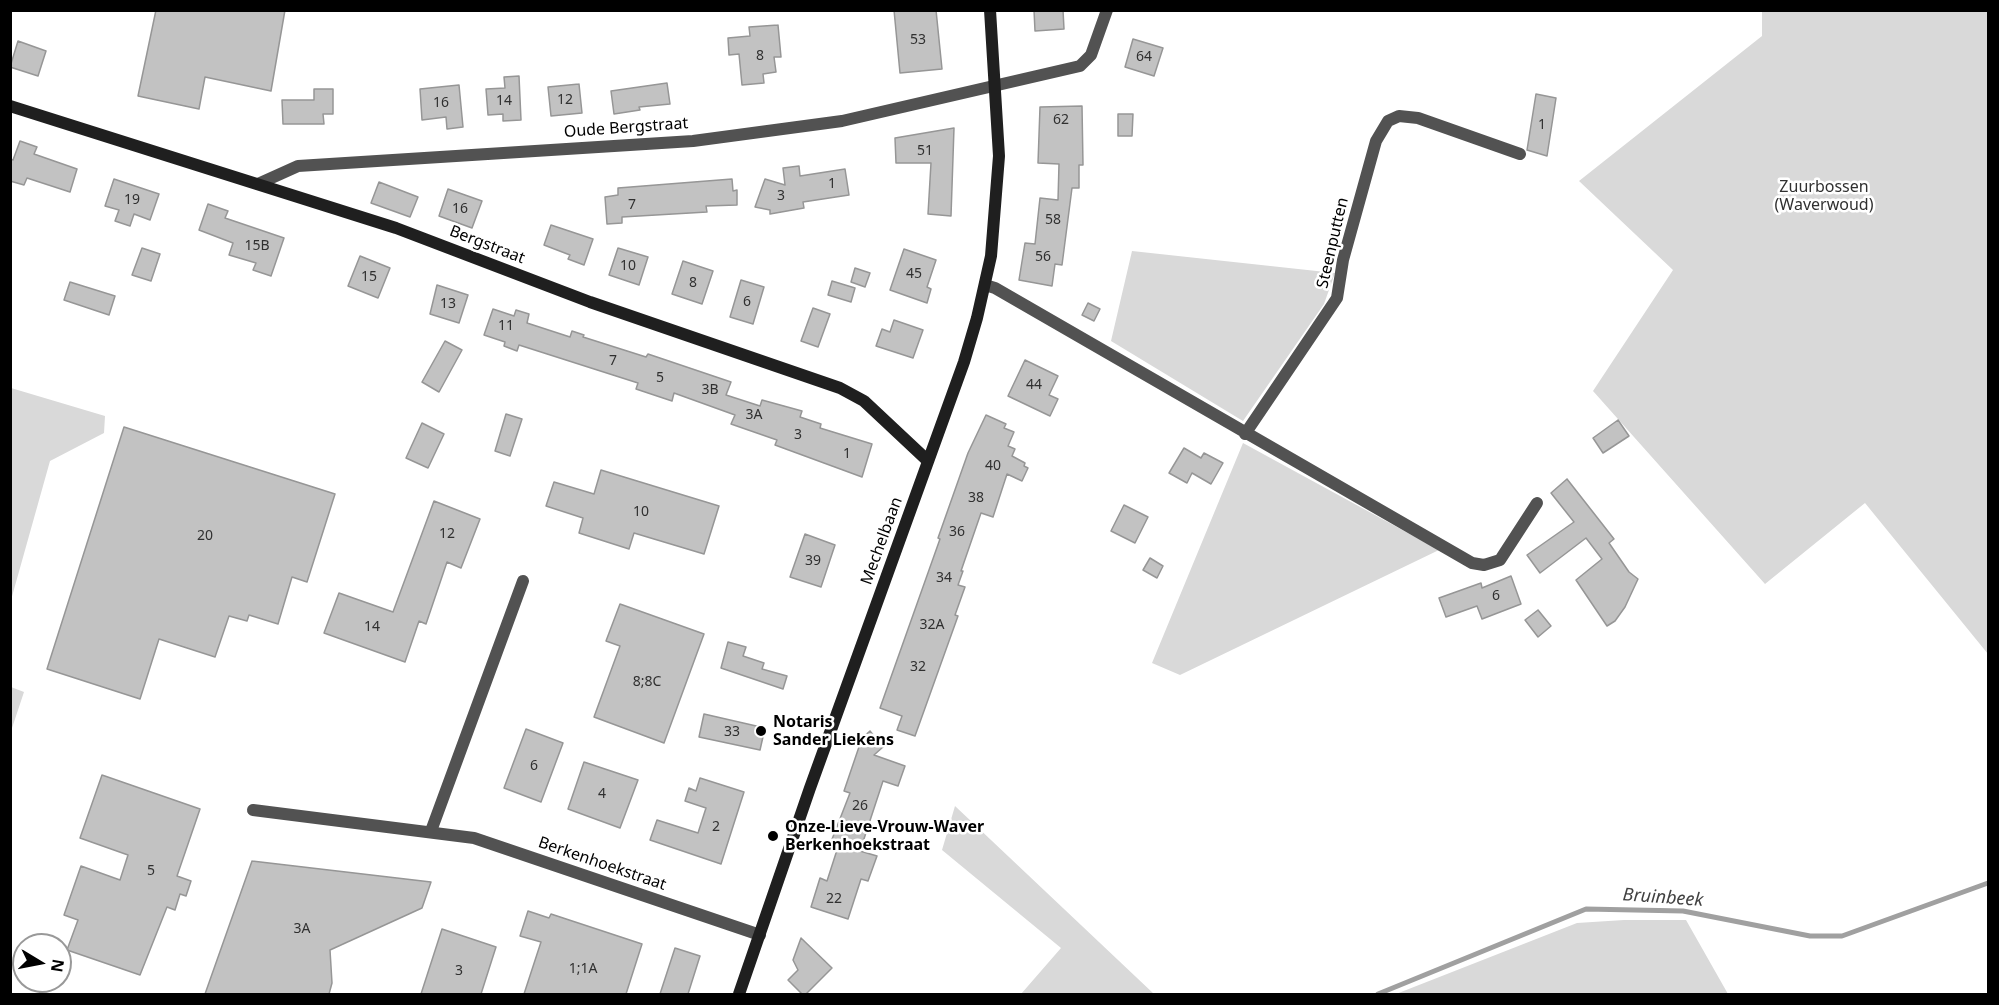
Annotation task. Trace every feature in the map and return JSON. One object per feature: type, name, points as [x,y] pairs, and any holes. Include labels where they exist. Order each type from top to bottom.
[{"type":"street","name":"Mechelbaan","points":[[739,994],[810,788],[964,362],[985,285],[991,256],[998,190],[996,87],[990,10]]},
{"type":"street","points":[[996,87],[1080,66],[1091,55],[1107,10]]},
{"type":"street","name":"Oude Bergstraat","points":[[258,184],[298,166],[693,141],[842,121],[996,87]]},
{"type":"street","name":"Bergstraat","points":[[10,106],[396,228],[590,302],[840,388],[871,407],[928,461]]},
{"type":"street","name":"Steenputten","points":[[1245,434],[1337,298],[1343,260],[1376,141],[1388,121],[1399,116],[1418,118],[1520,154]]},
{"type":"street","points":[[985,285],[995,288],[1472,563],[1484,565],[1500,560],[1537,503]]},
{"type":"street","points":[[431,831],[523,581]]},
{"type":"street","name":"Berkenhoekstraat","points":[[253,810],[474,838],[760,935]]},
{"type":"green space","name":"Zuurbossen (Waverwoud)","points":[[1762,11],[1988,11],[1988,654],[1865,503],[1765,584],[1593,391],[1673,270],[1579,181],[1762,36]]},
{"type":"green space","points":[[1132,251],[1335,273],[1324,304],[1243,421],[1111,341]]},
{"type":"green space","points":[[11,388],[105,416],[104,433],[50,461],[11,600]]},
{"type":"green space","points":[[1243,443],[1439,550],[1180,675],[1152,663]]},
{"type":"green space","points":[[11,687],[24,692],[12,728],[10,728]]},
{"type":"green space","points":[[955,806],[1154,994],[1021,994],[1061,948],[942,850]]},
{"type":"green space","points":[[1686,920],[1728,994],[1396,994],[1577,923]]},
{"type":"building","points":[[156,10],[285,10],[271,91],[205,77],[199,109],[138,96]]},
{"type":"building","points":[[894,10],[936,10],[942,69],[900,73]]},
{"type":"building","points":[[1034,10],[1063,10],[1064,29],[1035,31]]},
{"type":"building","points":[[778,25],[781,57],[774,57],[776,72],[763,74],[764,83],[742,85],[739,54],[729,55],[728,38],[750,36],[749,27]]},
{"type":"building","points":[[1133,39],[1163,48],[1154,76],[1125,67]]},
{"type":"building","points":[[18,41],[46,51],[38,76],[10,67]]},
{"type":"building","points":[[519,76],[521,120],[503,121],[503,114],[488,115],[486,89],[505,88],[504,77]]},
{"type":"building","points":[[667,83],[670,104],[639,107],[640,110],[614,114],[611,91]]},
{"type":"building","points":[[579,84],[582,113],[551,116],[548,87]]},
{"type":"building","points":[[459,85],[463,127],[447,129],[446,117],[422,120],[420,89]]},
{"type":"building","points":[[314,89],[333,89],[333,114],[323,114],[324,124],[283,124],[282,100],[314,100]]},
{"type":"building","points":[[1536,94],[1556,98],[1547,156],[1527,150]]},
{"type":"building","points":[[1082,106],[1083,165],[1079,165],[1079,188],[1072,188],[1062,265],[1055,264],[1052,286],[1019,280],[1025,243],[1035,244],[1040,198],[1058,200],[1059,164],[1038,163],[1040,107]]},
{"type":"building","points":[[1118,114],[1133,114],[1132,136],[1118,136]]},
{"type":"building","points":[[954,128],[951,216],[928,214],[931,163],[896,163],[895,138]]},
{"type":"building","points":[[20,141],[37,147],[34,154],[77,169],[70,192],[27,178],[24,185],[10,181],[10,159],[13,160]]},
{"type":"building","points":[[799,166],[800,176],[845,169],[849,195],[803,202],[804,208],[770,214],[770,210],[755,207],[765,179],[785,185],[783,168]]},
{"type":"building","points":[[114,179],[159,194],[150,220],[134,214],[130,226],[115,221],[119,210],[105,206]]},
{"type":"building","points":[[732,179],[733,191],[737,190],[737,205],[706,206],[707,212],[622,217],[622,223],[607,224],[605,197],[618,195],[618,188]]},
{"type":"building","points":[[379,182],[418,197],[410,217],[371,203]]},
{"type":"building","points":[[448,189],[482,201],[472,228],[439,216]]},
{"type":"building","points":[[208,204],[228,211],[225,218],[284,238],[271,276],[253,270],[256,263],[229,255],[233,243],[199,230]]},
{"type":"building","points":[[551,225],[593,239],[584,265],[568,259],[570,255],[544,245]]},
{"type":"building","points":[[142,248],[160,254],[151,281],[132,275]]},
{"type":"building","points":[[618,248],[648,257],[639,285],[609,275]]},
{"type":"building","points":[[904,249],[936,260],[927,287],[931,289],[927,303],[890,290]]},
{"type":"building","points":[[360,256],[390,268],[378,298],[348,286]]},
{"type":"building","points":[[683,261],[713,271],[702,304],[672,294]]},
{"type":"building","points":[[855,268],[870,273],[865,287],[851,282]]},
{"type":"building","points":[[741,280],[764,287],[753,324],[730,317]]},
{"type":"building","points":[[832,281],[855,288],[851,302],[828,295]]},
{"type":"building","points":[[70,282],[115,296],[109,315],[64,300]]},
{"type":"building","points":[[437,285],[468,295],[459,323],[430,314]]},
{"type":"building","points":[[1088,303],[1100,309],[1094,321],[1082,315]]},
{"type":"building","points":[[813,308],[830,314],[818,347],[801,341]]},
{"type":"building","points":[[493,309],[514,316],[516,310],[529,314],[527,323],[570,337],[572,331],[584,335],[583,337],[646,357],[648,354],[731,382],[726,395],[760,406],[762,400],[802,411],[800,417],[821,424],[820,428],[872,444],[862,477],[775,445],[777,440],[731,424],[735,415],[674,393],[672,401],[636,389],[638,383],[519,345],[517,351],[504,346],[505,342],[484,335]]},
{"type":"building","points":[[894,320],[923,330],[913,358],[876,346],[882,329],[890,332]]},
{"type":"building","points":[[445,341],[462,350],[439,392],[422,382]]},
{"type":"building","points":[[1025,360],[1058,376],[1049,395],[1058,399],[1050,416],[1008,396]]},
{"type":"building","points":[[506,414],[522,419],[510,456],[495,451]]},
{"type":"building","points":[[986,415],[1006,424],[1004,428],[1014,432],[1008,446],[1015,449],[1012,456],[1025,463],[1024,466],[1028,468],[1022,481],[1007,474],[993,517],[981,513],[961,571],[963,571],[958,585],[965,587],[955,615],[958,616],[915,736],[897,730],[902,716],[880,708],[968,453]]},
{"type":"building","points":[[1618,420],[1629,436],[1603,453],[1593,438]]},
{"type":"building","points":[[422,423],[444,434],[428,468],[406,458]]},
{"type":"building","points":[[124,427],[335,494],[307,582],[292,577],[278,624],[249,615],[247,621],[229,616],[215,657],[159,639],[140,699],[47,669]]},
{"type":"building","points":[[1184,448],[1201,458],[1204,453],[1223,463],[1211,484],[1192,473],[1187,483],[1169,473]]},
{"type":"building","points":[[601,470],[719,506],[704,554],[634,533],[629,549],[579,533],[583,518],[546,506],[554,482],[594,494]]},
{"type":"building","points":[[1567,479],[1614,539],[1609,543],[1629,572],[1638,579],[1625,607],[1615,621],[1607,626],[1576,580],[1602,559],[1586,538],[1540,573],[1527,555],[1574,522],[1551,493]]},
{"type":"building","points":[[434,501],[480,519],[461,568],[447,562],[426,624],[419,621],[405,662],[324,633],[339,593],[393,612]]},
{"type":"building","points":[[1124,505],[1148,517],[1135,543],[1111,531]]},
{"type":"building","points":[[805,534],[835,545],[821,587],[790,577]]},
{"type":"building","points":[[1150,558],[1163,566],[1157,578],[1143,570]]},
{"type":"building","points":[[1511,576],[1521,604],[1482,619],[1477,606],[1446,617],[1439,598],[1481,583],[1482,588]]},
{"type":"building","points":[[620,604],[704,634],[664,743],[594,717],[620,646],[606,641]]},
{"type":"building","points":[[1538,610],[1551,626],[1538,637],[1525,620]]},
{"type":"building","points":[[728,642],[746,647],[743,656],[764,663],[762,669],[787,676],[783,689],[721,668]]},
{"type":"building","points":[[704,714],[765,728],[760,750],[699,737]]},
{"type":"building","points":[[526,729],[563,743],[541,802],[504,788]]},
{"type":"building","points":[[870,731],[883,747],[874,755],[905,766],[898,786],[883,781],[860,851],[877,856],[868,881],[861,879],[848,919],[811,907],[820,878],[827,881],[837,850],[829,847],[850,793],[844,791],[862,738]]},
{"type":"building","points":[[584,762],[638,780],[620,828],[568,809]]},
{"type":"building","points":[[102,775],[200,809],[177,876],[191,881],[186,896],[180,894],[175,910],[167,907],[140,975],[72,952],[72,936],[78,920],[64,915],[81,866],[120,880],[128,855],[80,838]]},
{"type":"building","points":[[700,778],[744,792],[721,864],[650,840],[657,820],[698,833],[706,808],[685,801],[689,788],[696,791]]},
{"type":"building","points":[[252,861],[431,882],[422,908],[330,950],[332,983],[329,994],[205,994]]},
{"type":"building","points":[[528,911],[549,918],[551,914],[642,944],[626,994],[524,994],[541,942],[520,936]]},
{"type":"building","points":[[442,929],[496,947],[481,994],[421,994]]},
{"type":"building","points":[[801,938],[832,968],[806,994],[802,994],[788,980],[798,970],[793,960]]},
{"type":"building","points":[[675,948],[700,956],[688,994],[660,994]]},
{"type":"waterway","name":"Bruinbeek","points":[[1378,994],[1586,909],[1683,911],[1810,936],[1842,936],[1988,883]]},
{"type":"place","name":"Notaris Sander Liekens","points":[[761,731]]},
{"type":"place","name":"Onze-Lieve-Vrouw-Waver Berkenhoekstraat","points":[[773,836]]}]
